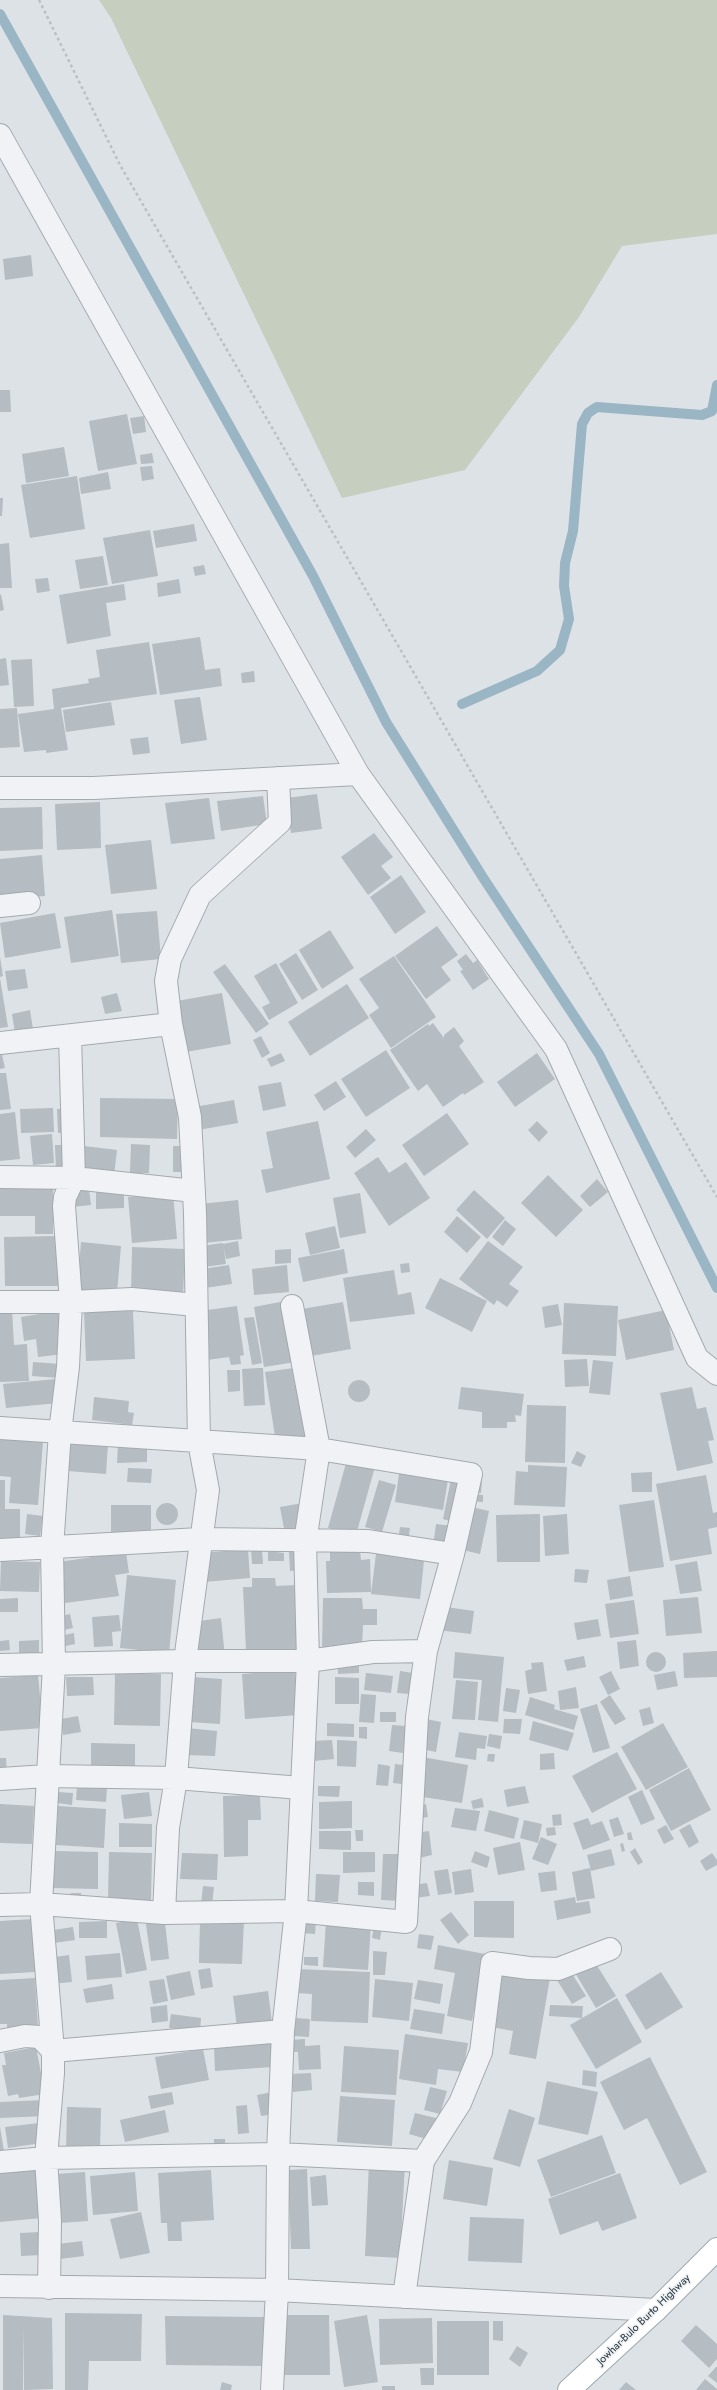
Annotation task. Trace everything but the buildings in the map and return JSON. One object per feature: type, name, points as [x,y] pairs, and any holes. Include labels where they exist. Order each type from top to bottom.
[{"type":"main road","name":"Jowhar-Bulo Burto Highway","points":[[569,2390],[656,2310],[717,2249]]},
{"type":"street","points":[[0,135],[9,170],[358,774],[556,1049],[697,1358],[717,1374]]},
{"type":"street","points":[[0,788],[94,788],[358,774]]},
{"type":"street","points":[[164,1913],[168,1828],[176,1778],[185,1661],[200,1539],[208,1490],[199,1442],[194,1191],[190,1117],[171,1024],[166,981],[170,959],[200,895],[280,822],[278,778]]},
{"type":"street","points":[[0,906],[30,903]]},
{"type":"street","points":[[0,1043],[171,1024]]},
{"type":"street","points":[[49,2288],[50,2221],[46,2158],[53,2073],[53,2051],[41,1904],[54,1665],[52,1548],[60,1432],[68,1367],[71,1302],[64,1200],[74,1178],[70,1036]]},
{"type":"street","points":[[0,1178],[74,1178],[194,1191]]},
{"type":"street","points":[[0,1302],[71,1302],[132,1299],[196,1306]]},
{"type":"street","points":[[272,2390],[277,2290],[278,2154],[283,2031],[296,1911],[308,1661],[305,1542],[319,1449],[292,1306]]},
{"type":"street","points":[[0,1428],[319,1449],[471,1474],[453,1554],[426,1651],[417,1717],[406,1922],[296,1911],[164,1913],[41,1904],[0,1905]]},
{"type":"street","points":[[0,1550],[200,1539],[305,1542],[368,1541],[453,1554]]},
{"type":"street","points":[[0,1666],[185,1661],[308,1661],[373,1652],[426,1651]]},
{"type":"street","points":[[0,1779],[47,1776],[176,1778],[301,1788]]},
{"type":"street","points":[[404,2297],[423,2161],[460,2104],[481,2052],[492,1963],[530,1968],[558,1969],[610,1950]]},
{"type":"street","points":[[53,2051],[283,2031]]},
{"type":"street","points":[[0,2041],[25,2036],[40,2037],[53,2051]]},
{"type":"street","points":[[0,2162],[46,2158],[278,2154],[423,2161]]},
{"type":"street","points":[[0,2286],[49,2288],[277,2290],[656,2310]]},
{"type":"path","points":[[39,0],[120,165],[717,1197]]},
{"type":"green space","points":[[99,0],[717,0],[717,234],[622,246],[579,317],[465,470],[342,498],[111,18]]},
{"type":"waterway","points":[[0,14],[313,576],[386,722],[482,876],[599,1054],[717,1288]]},
{"type":"waterway","points":[[462,704],[537,671],[560,650],[569,619],[564,586],[565,563],[573,531],[582,424],[588,413],[597,407],[702,415],[712,411],[717,385]]}]
